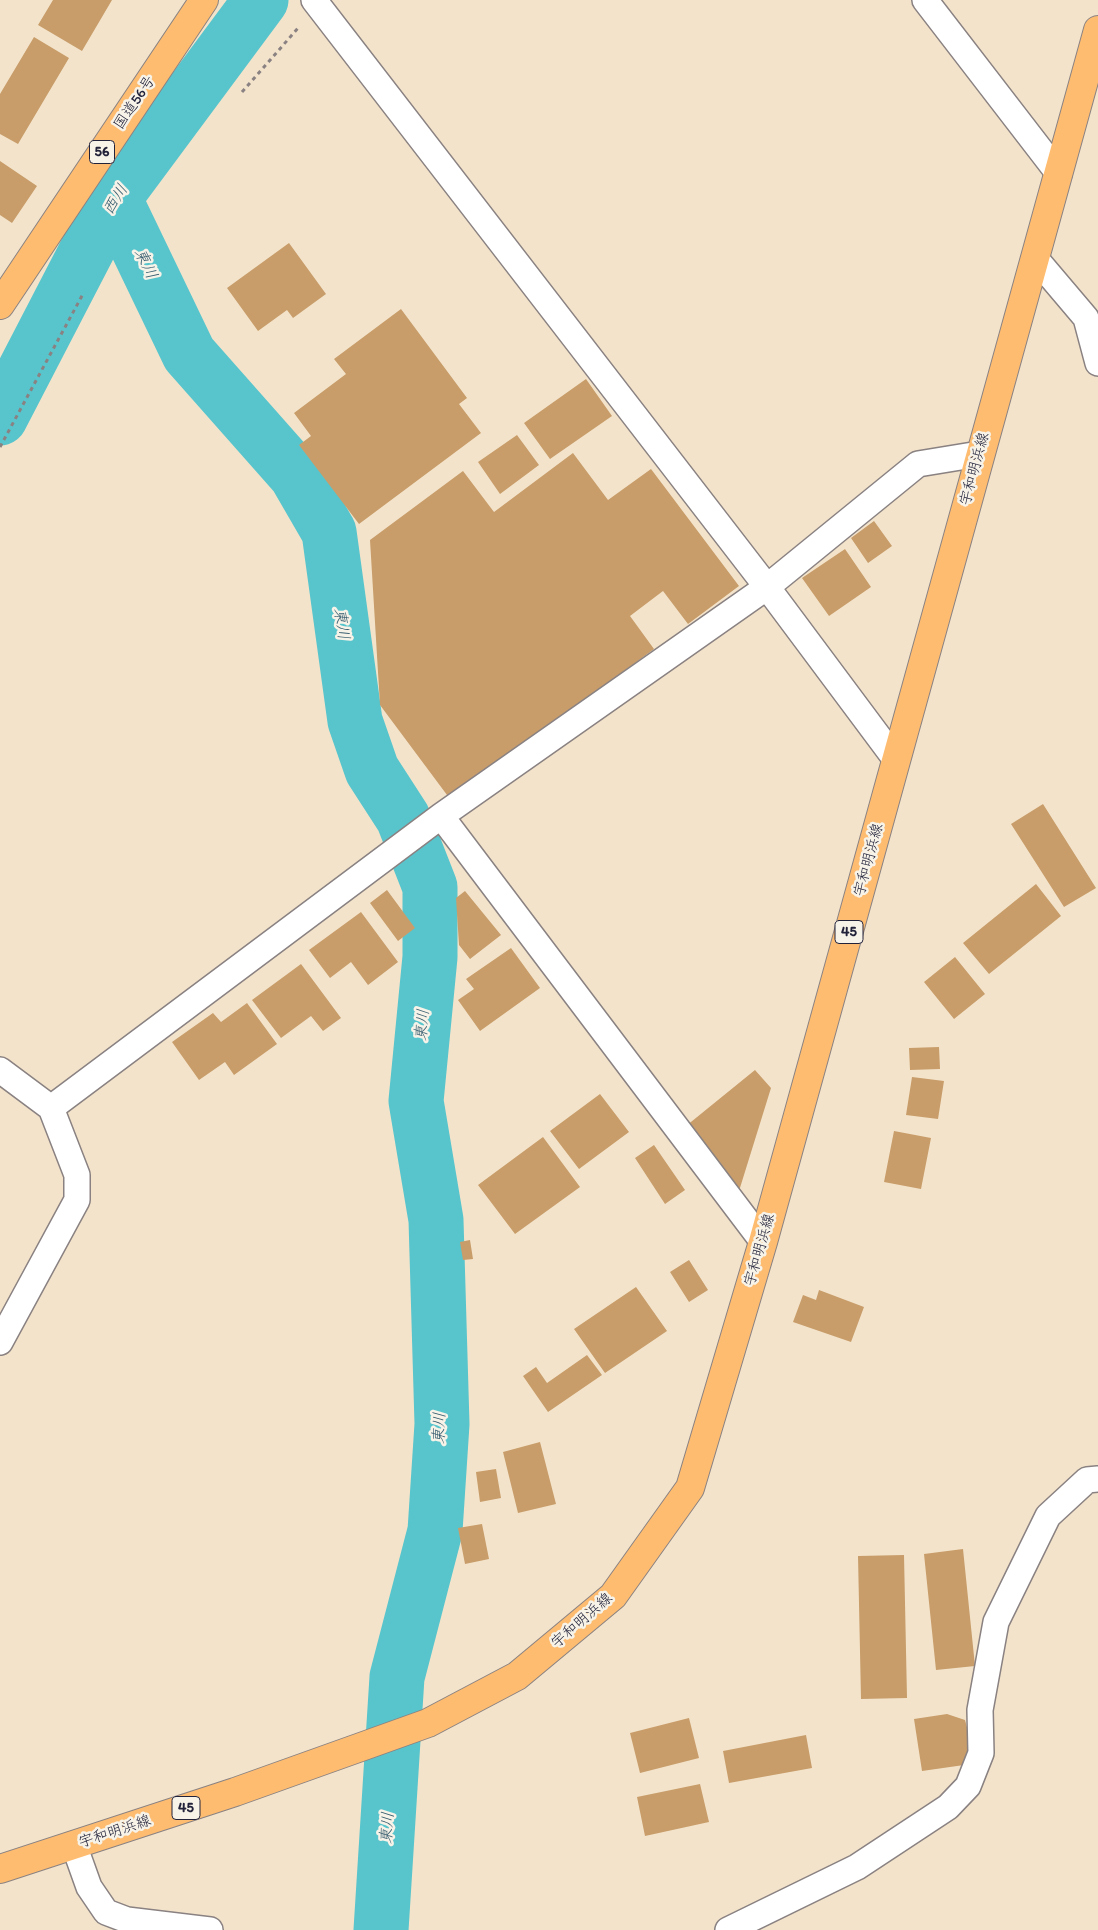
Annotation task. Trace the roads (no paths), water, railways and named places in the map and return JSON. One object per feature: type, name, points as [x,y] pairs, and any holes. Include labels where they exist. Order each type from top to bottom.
[{"type":"main road","name":"国道56号","points":[[0,305],[204,0]]},
{"type":"main road","name":"宇和明浜線","points":[[0,1869],[235,1792],[372,1744],[428,1723],[518,1676],[614,1596],[690,1488],[763,1242],[979,454],[1036,259],[1098,30]]},
{"type":"street","points":[[925,0],[1059,174]]},
{"type":"street","points":[[316,3],[767,587],[896,760]]},
{"type":"street","points":[[1036,259],[1086,318],[1098,363]]},
{"type":"street","points":[[51,1108],[431,823],[767,587],[918,464],[979,454]]},
{"type":"street","points":[[431,823],[763,1242]]},
{"type":"street","points":[[0,1070],[51,1108],[77,1176],[77,1200],[0,1342]]},
{"type":"street","points":[[728,1930],[857,1867],[948,1807],[968,1786],[981,1753],[980,1710],[996,1622],[1048,1516],[1088,1480],[1098,1479]]},
{"type":"street","points":[[74,1845],[89,1887],[106,1912],[127,1920],[210,1930]]},
{"type":"waterway","name":"東川","points":[[0,418],[114,198],[261,0]]},
{"type":"waterway","name":"東川","points":[[114,198],[189,354],[296,475],[329,532],[355,721],[372,770],[403,818],[430,887],[430,957],[416,1101],[436,1220],[442,1424],[435,1531],[397,1677],[381,1930]]},
{"type":"water label","name":"西川","points":[[116,200]]}]
